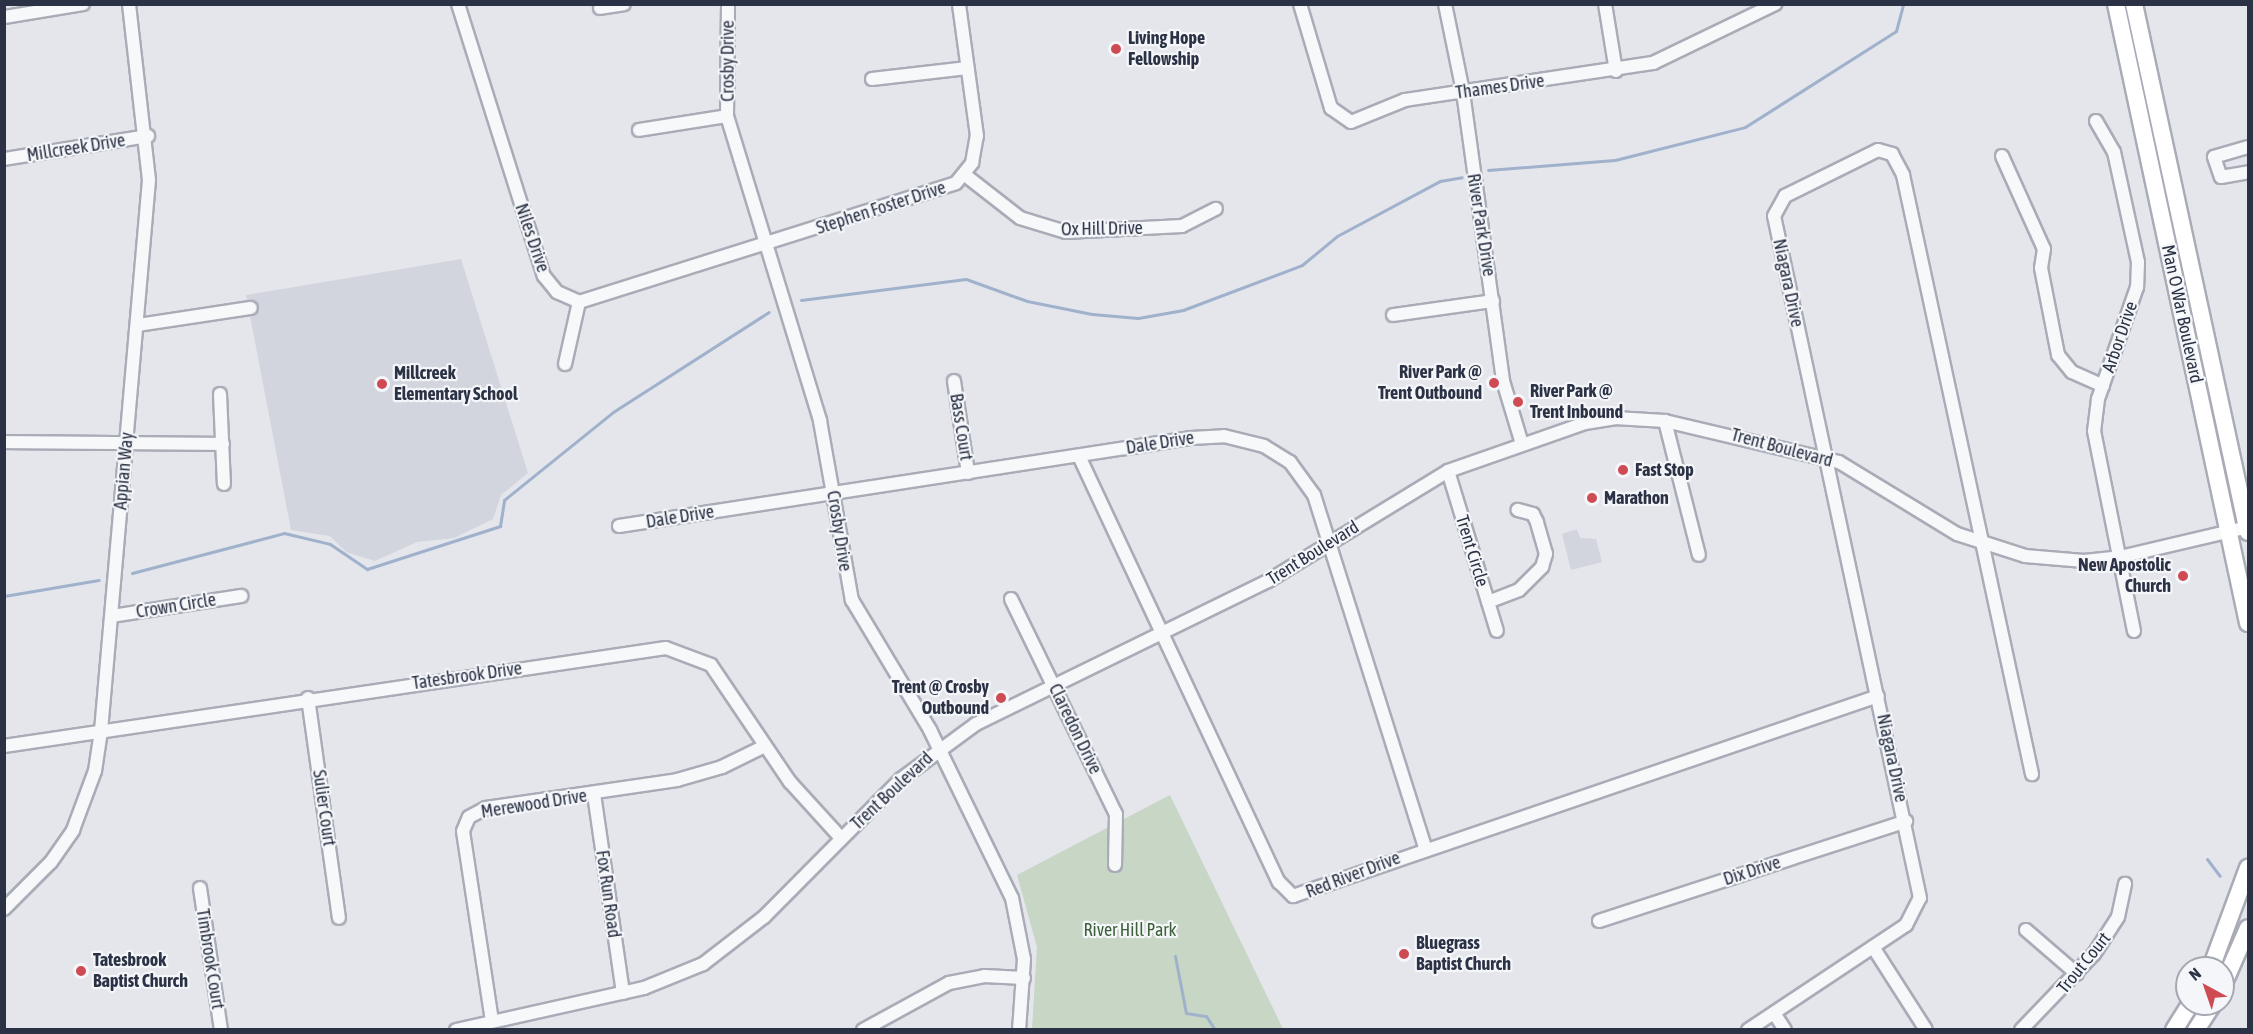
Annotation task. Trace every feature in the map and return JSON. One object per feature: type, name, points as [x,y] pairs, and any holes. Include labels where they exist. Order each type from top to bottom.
[{"type":"main road","name":"Man O War Boulevard","points":[[2116,4],[2248,623]]},
{"type":"main road","name":"Man O War Boulevard","points":[[2134,4],[2248,529]]},
{"type":"main road","points":[[2215,956],[2248,868]]},
{"type":"main road","points":[[2235,958],[2248,928]]},
{"type":"main road","points":[[2174,1029],[2182,1016]]},
{"type":"main road","points":[[2196,1029],[2205,1016]]},
{"type":"street","points":[[4,17],[83,4]]},
{"type":"street","name":"Appian Way","points":[[4,909],[51,862],[73,830],[92,779],[101,731],[138,325],[148,136],[129,4]]},
{"type":"street","name":"Niles Drive","points":[[458,4],[544,276],[557,292],[579,302]]},
{"type":"street","points":[[600,8],[624,4]]},
{"type":"street","name":"Crosby Drive","points":[[728,4],[728,116],[820,421],[856,612],[939,748],[1012,898],[1024,978],[1019,1029]]},
{"type":"street","name":"Stephen Foster Drive","points":[[766,245],[946,188],[965,175],[977,136],[959,4]]},
{"type":"street","name":"Thames Drive","points":[[1300,4],[1331,108],[1340,119],[1351,122],[1391,104],[1616,71],[1676,54],[1767,6]]},
{"type":"street","name":"River Park Drive","points":[[1445,4],[1463,92],[1503,381],[1522,444]]},
{"type":"street","points":[[1605,4],[1616,71]]},
{"type":"street","points":[[872,79],[967,68]]},
{"type":"street","points":[[639,130],[728,116]]},
{"type":"street","name":"Arbor Drive","points":[[2096,121],[2114,152],[2138,262],[2130,314],[2103,386],[2095,441],[2134,631]]},
{"type":"street","name":"Millcreek Drive","points":[[4,159],[148,136]]},
{"type":"street","points":[[2248,147],[2214,157],[2221,177],[2248,172]]},
{"type":"street","name":"Niagara Drive","points":[[1748,1029],[1910,920],[1920,898],[1906,821],[1826,458],[1775,207],[1785,196],[1848,163],[1886,150],[1903,175],[2032,774]]},
{"type":"street","points":[[2002,156],[2043,249],[2041,268],[2058,355],[2072,372],[2103,386]]},
{"type":"street","name":"Ox Hill Drive","points":[[965,175],[1020,218],[1066,232],[1182,226],[1216,209]]},
{"type":"street","points":[[565,364],[579,302],[766,245]]},
{"type":"street","points":[[1393,315],[1493,301]]},
{"type":"street","points":[[138,325],[251,308]]},
{"type":"street","name":"Bass Court","points":[[954,381],[968,473]]},
{"type":"street","points":[[220,394],[224,484]]},
{"type":"street","name":"Trent Boulevard","points":[[456,1029],[623,993],[685,973],[732,944],[841,838],[939,748],[1053,685],[1268,581],[1448,471],[1522,444],[1615,418],[1665,421],[1826,458],[1871,477],[1936,521],[1983,544],[2054,560],[2120,557],[2248,529]]},
{"type":"street","points":[[1665,421],[1700,555]]},
{"type":"street","name":"Dale Drive","points":[[619,526],[1191,438],[1251,440],[1278,452],[1303,476],[1331,542],[1425,848]]},
{"type":"street","points":[[4,442],[127,440],[223,444]]},
{"type":"street","name":"Red River Drive","points":[[1079,456],[1289,895],[1878,696]]},
{"type":"street","name":"Trent Circle","points":[[1448,471],[1497,631]]},
{"type":"street","points":[[1488,602],[1519,590],[1542,567],[1546,554],[1537,522],[1533,513],[1518,510]]},
{"type":"street","name":"Crown Circle","points":[[112,616],[241,596]]},
{"type":"street","name":"Claredon Drive","points":[[1011,599],[1116,814],[1115,865]]},
{"type":"street","name":"Tatesbrook Drive","points":[[4,746],[308,698],[666,648],[711,665],[765,746],[841,838]]},
{"type":"street","name":"Sulier Court","points":[[308,698],[339,918]]},
{"type":"street","name":"Merewood Drive","points":[[492,1021],[465,822],[486,808],[594,794],[702,774],[765,746]]},
{"type":"street","name":"Fox Run Road","points":[[594,794],[623,993]]},
{"type":"street","name":"Dix Drive","points":[[1599,921],[1906,821]]},
{"type":"street","name":"Trout Court","points":[[2021,1029],[2077,974],[2113,926],[2125,884]]},
{"type":"street","name":"Timbrook Court","points":[[200,888],[221,1029]]},
{"type":"street","points":[[2026,930],[2077,974]]},
{"type":"street","points":[[1873,947],[1926,1029]]},
{"type":"street","points":[[867,1028],[949,983],[984,976],[1024,978]]},
{"type":"street","points":[[1774,1013],[1785,1029]]},
{"type":"shaded area","name":"Millcreek Elementary School","points":[[461,259],[528,473],[501,495],[493,519],[454,538],[417,542],[375,561],[346,552],[330,536],[291,530],[246,295]]},
{"type":"shaded area","points":[[1577,529],[1580,538],[1596,539],[1602,562],[1571,570],[1562,534]]},
{"type":"green space","name":"River Hill Park","points":[[1170,795],[1283,1029],[1032,1029],[1037,947],[1017,875]]},
{"type":"waterway","points":[[1488,170],[1615,160],[1745,127],[1896,31],[1903,4]]},
{"type":"waterway","points":[[801,300],[966,279],[1027,301],[1092,314],[1138,318],[1183,310],[1302,265],[1337,236],[1440,181],[1462,177]]},
{"type":"waterway","points":[[132,573],[284,533],[330,544],[367,569],[500,526],[504,500],[613,412],[769,312]]},
{"type":"waterway","points":[[4,596],[99,580]]},
{"type":"waterway","points":[[2207,859],[2220,876]]},
{"type":"waterway","points":[[1175,956],[1186,1013],[1206,1016],[1215,1030]]},
{"type":"place","name":"Living Hope Fellowship","points":[[1116,49]]},
{"type":"place","name":"River Park @ Trent Outbound","points":[[1494,383]]},
{"type":"place","name":"Millcreek Elementary School","points":[[382,384]]},
{"type":"place","name":"River Park @ Trent Inbound","points":[[1518,402]]},
{"type":"place","name":"Fast Stop","points":[[1623,470]]},
{"type":"place","name":"Marathon","points":[[1592,498]]},
{"type":"place","name":"New Apostolic Church","points":[[2183,576]]},
{"type":"place","name":"Trent @ Crosby Outbound","points":[[1001,698]]},
{"type":"place","name":"Bluegrass Baptist Church","points":[[1404,954]]},
{"type":"place","name":"Tatesbrook Baptist Church","points":[[81,971]]}]
